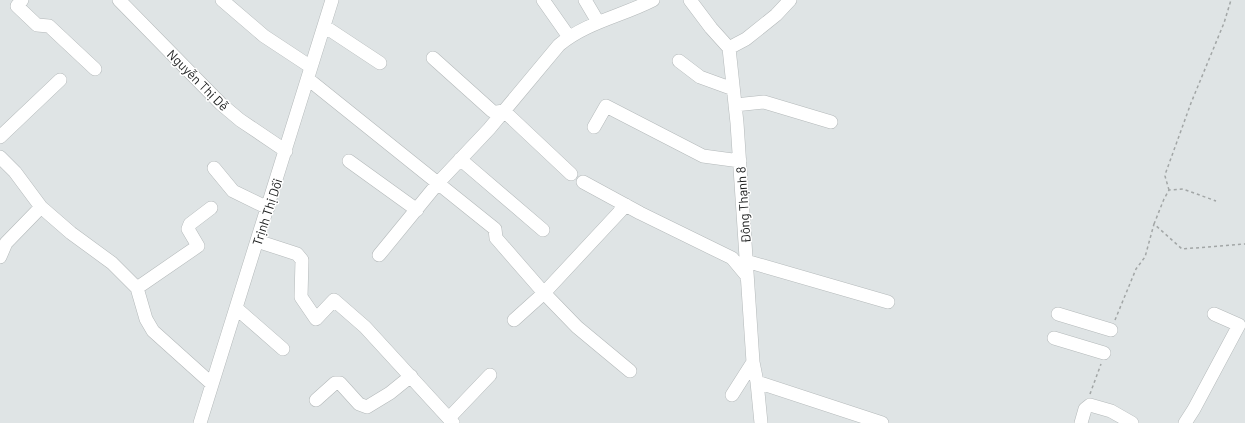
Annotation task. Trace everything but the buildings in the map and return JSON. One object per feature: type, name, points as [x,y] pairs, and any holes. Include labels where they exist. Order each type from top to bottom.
[{"type":"street","name":"Nguyễn Thị Dễ","points":[[119,0],[221,104],[240,120],[286,151]]},
{"type":"street","points":[[222,0],[438,183],[495,229],[496,238],[576,327],[630,371]]},
{"type":"street","name":"Trịnh Thị Dối","points":[[200,423],[332,0]]},
{"type":"street","points":[[543,0],[569,37]]},
{"type":"street","points":[[585,0],[598,22]]},
{"type":"street","points":[[379,255],[438,183],[489,129],[559,45],[569,37],[598,22],[635,9],[653,0]]},
{"type":"street","points":[[690,0],[707,23],[729,48],[746,39],[776,15],[790,0]]},
{"type":"street","points":[[16,2],[37,25],[49,26],[95,69]]},
{"type":"street","points":[[324,26],[380,63]]},
{"type":"street","name":"Đông Thạnh 8","points":[[729,48],[740,161],[746,276],[761,423]]},
{"type":"street","points":[[434,58],[492,111],[504,111]]},
{"type":"street","points":[[679,61],[700,78],[733,89]]},
{"type":"street","points":[[0,137],[60,80]]},
{"type":"street","points":[[735,105],[764,102],[832,122]]},
{"type":"street","points":[[594,126],[606,106],[703,156],[740,161]]},
{"type":"street","points":[[504,111],[571,174]]},
{"type":"street","points":[[0,157],[15,172],[40,207],[71,233],[112,263],[137,288],[146,318],[153,330],[212,384]]},
{"type":"street","points":[[460,159],[543,230]]},
{"type":"street","points":[[349,161],[417,210]]},
{"type":"street","points":[[214,168],[233,191],[268,208]]},
{"type":"street","points":[[583,182],[732,258],[746,276]]},
{"type":"street","points":[[514,320],[544,293],[626,205]]},
{"type":"street","points":[[0,256],[3,239],[40,207]]},
{"type":"street","points":[[137,288],[198,246],[188,230],[190,224],[211,208]]},
{"type":"street","points":[[257,241],[296,254],[302,260],[301,297],[316,319],[334,300],[365,327],[451,421],[490,375]]},
{"type":"street","points":[[746,261],[888,302]]},
{"type":"street","points":[[236,308],[283,349]]},
{"type":"street","points":[[1058,314],[1111,330]]},
{"type":"street","points":[[1185,423],[1239,325],[1214,314]]},
{"type":"street","points":[[1054,338],[1104,353]]},
{"type":"street","points":[[732,395],[754,362]]},
{"type":"street","points":[[316,400],[335,383],[340,383],[359,404],[368,407],[390,393],[411,376]]},
{"type":"street","points":[[757,382],[882,423]]},
{"type":"street","points":[[1080,423],[1085,409],[1090,405],[1111,411],[1132,423]]},
{"type":"path","points":[[1111,330],[1136,269],[1145,258],[1154,224],[1169,190],[1165,176],[1166,172],[1191,103],[1224,23],[1231,0]]},
{"type":"path","points":[[1169,190],[1182,189],[1216,201]]},
{"type":"path","points":[[1154,224],[1182,249],[1245,244]]},
{"type":"path","points":[[1085,409],[1104,353]]}]
